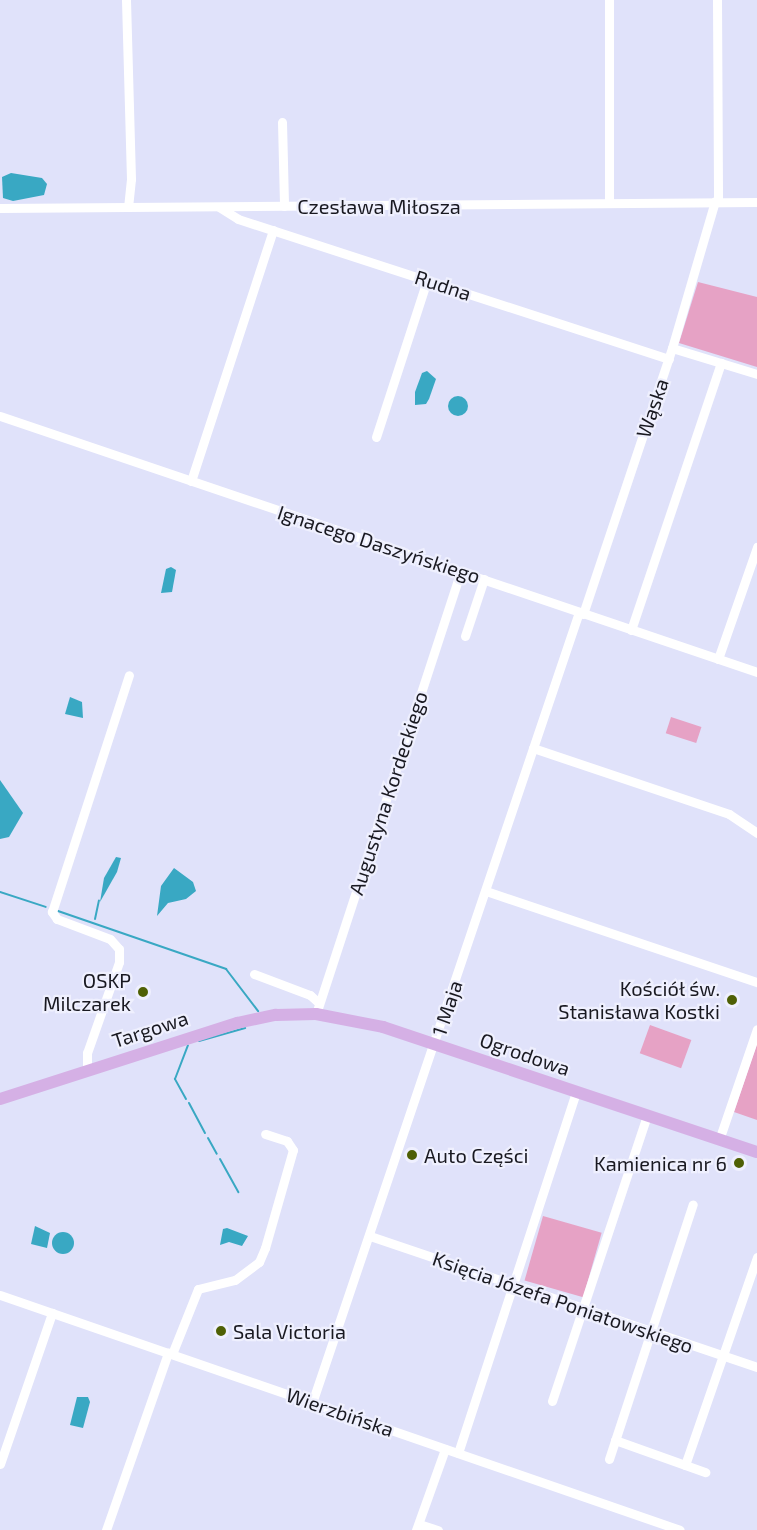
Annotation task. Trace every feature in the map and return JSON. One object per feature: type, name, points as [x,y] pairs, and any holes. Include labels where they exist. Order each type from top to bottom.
[{"type":"main road","name":"Ogrodowa","points":[[317,1009],[436,1045],[757,1152]]},
{"type":"main road","name":"Targowa","points":[[0,1099],[237,1023],[317,1009]]},
{"type":"street","points":[[126,0],[131,179],[128,206]]},
{"type":"street","points":[[609,0],[609,202]]},
{"type":"street","name":"Wąska","points":[[581,613],[669,358],[716,201],[717,0]]},
{"type":"street","points":[[282,122],[284,206]]},
{"type":"street","name":"Czesława Miłosza","points":[[0,208],[533,206],[609,202],[757,202]]},
{"type":"street","name":"Rudna","points":[[219,207],[237,219],[669,358]]},
{"type":"street","points":[[191,481],[273,230]]},
{"type":"street","points":[[376,437],[427,280]]},
{"type":"street","points":[[672,348],[757,374]]},
{"type":"street","points":[[631,630],[721,363]]},
{"type":"street","name":"Ignacego Daszyńskiego","points":[[0,416],[757,672]]},
{"type":"street","points":[[718,659],[757,546]]},
{"type":"street","name":"Augustyna Kordeckiego","points":[[317,1009],[461,572]]},
{"type":"street","points":[[465,636],[484,579]]},
{"type":"street","name":"1 Maja","points":[[312,1403],[436,1045],[533,748],[581,613]]},
{"type":"street","points":[[87,1070],[87,1053],[119,962],[119,949],[110,939],[57,919],[52,912],[129,675]]},
{"type":"street","points":[[533,748],[729,814],[757,833]]},
{"type":"street","points":[[486,891],[757,982]]},
{"type":"street","name":"Ogrodowa","points":[[254,974],[310,995],[317,1009]]},
{"type":"street","points":[[719,1140],[757,1029]]},
{"type":"street","points":[[458,1453],[516,1286],[576,1092]]},
{"type":"street","points":[[552,1401],[647,1116]]},
{"type":"street","points":[[106,1530],[170,1354],[198,1289],[241,1276],[259,1262],[265,1248],[293,1150],[287,1141],[265,1134]]},
{"type":"street","points":[[609,1459],[693,1204]]},
{"type":"street","name":"Księcia Józefa Poniatowskiego","points":[[370,1236],[757,1368]]},
{"type":"street","points":[[685,1465],[757,1257]]},
{"type":"street","name":"Wierzbińska","points":[[0,1295],[680,1530]]},
{"type":"street","points":[[0,1464],[52,1313]]},
{"type":"street","points":[[615,1440],[705,1472]]},
{"type":"street","points":[[438,1530],[418,1527],[446,1449]]},
{"type":"shaded area","points":[[698,282],[757,297],[757,367],[679,343]]},
{"type":"shaded area","points":[[671,717],[701,727],[696,743],[666,733]]},
{"type":"shaded area","points":[[650,1025],[691,1040],[681,1068],[640,1053]]},
{"type":"shaded area","points":[[757,1044],[757,1120],[734,1112]]},
{"type":"shaded area","points":[[543,1216],[602,1233],[583,1297],[525,1280]]},
{"type":"water","points":[[11,173],[42,178],[47,184],[44,195],[13,201],[3,198],[2,177]]},
{"type":"water","points":[[427,371],[436,379],[429,399],[426,404],[415,405],[415,392],[422,373]]},
{"type":"water","points":[[458,396],[465,399],[468,406],[465,413],[458,416],[451,413],[448,406],[451,399]]},
{"type":"water","points":[[171,567],[176,570],[172,592],[161,593],[166,569]]},
{"type":"water","points":[[70,697],[82,702],[83,718],[65,714]]},
{"type":"water","points":[[0,780],[23,813],[9,837],[0,839]]},
{"type":"water","points":[[116,857],[121,858],[117,872],[100,902],[104,878]]},
{"type":"water","points":[[174,868],[193,882],[196,891],[186,899],[168,903],[157,916],[161,886]]},
{"type":"water","points":[[35,1226],[50,1233],[47,1248],[31,1244]]},
{"type":"water","points":[[227,1228],[248,1236],[242,1246],[229,1242],[220,1245],[223,1229]]},
{"type":"water","points":[[63,1232],[71,1235],[74,1243],[71,1251],[63,1254],[55,1251],[52,1243],[55,1235]]},
{"type":"water","points":[[77,1397],[88,1397],[90,1402],[83,1428],[70,1425]]},
{"type":"waterway","points":[[0,892],[46,907]]},
{"type":"waterway","points":[[95,919],[99,900]]},
{"type":"waterway","points":[[58,911],[226,969],[258,1011]]},
{"type":"waterway","points":[[199,1041],[245,1028]]},
{"type":"waterway","points":[[186,1099],[175,1079],[188,1045]]},
{"type":"waterway","points":[[189,1103],[205,1133]]},
{"type":"waterway","points":[[208,1138],[217,1154]]},
{"type":"waterway","points":[[220,1159],[238,1192]]},
{"type":"place","name":"OSKP Milczarek","points":[[143,992]]},
{"type":"place","name":"Kościół św. Stanisława Kostki","points":[[732,1000]]},
{"type":"place","name":"Auto Części","points":[[412,1155]]},
{"type":"place","name":"Kamienica nr 6","points":[[739,1163]]},
{"type":"place","name":"Sala Victoria","points":[[221,1331]]}]
